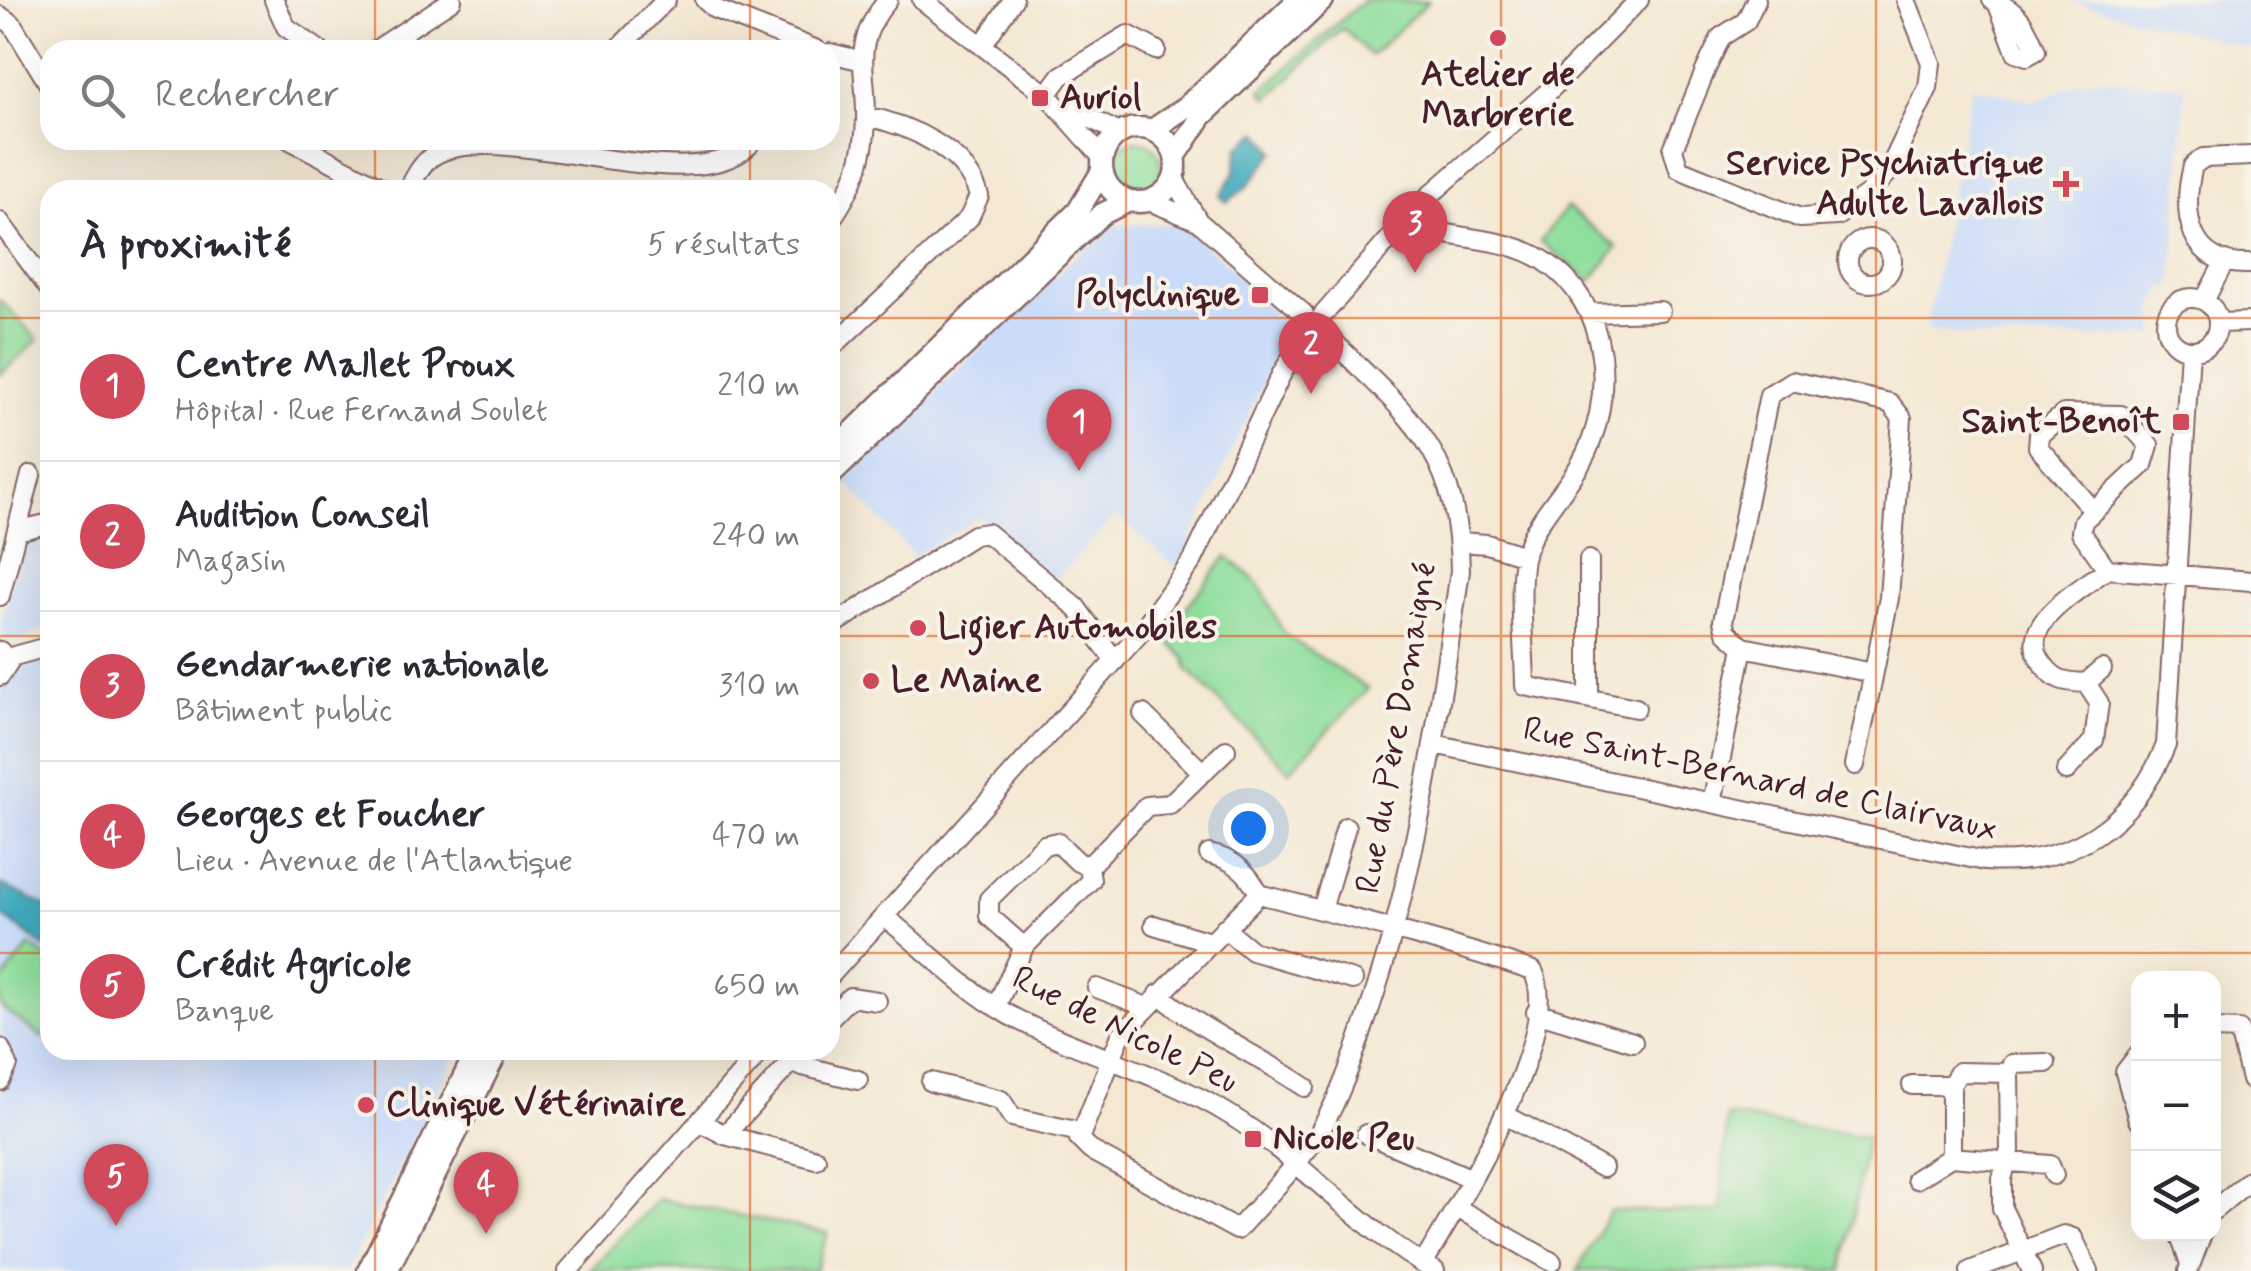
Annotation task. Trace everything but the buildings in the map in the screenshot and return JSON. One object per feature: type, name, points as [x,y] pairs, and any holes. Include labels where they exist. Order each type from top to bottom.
[{"type":"main road","points":[[840,444],[1078,211],[1119,134],[1152,130],[1186,107],[1297,0]]},
{"type":"main road","points":[[1175,157],[1202,116],[1323,0]]},
{"type":"main road","points":[[840,466],[1089,226],[1167,190],[1174,180],[1175,157],[1171,146],[1152,130]]},
{"type":"main road","points":[[1102,164],[1111,190],[1139,201]]},
{"type":"main road","points":[[368,1271],[472,1060]]},
{"type":"main road","points":[[387,1271],[493,1060]]},
{"type":"street","points":[[274,0],[286,27],[305,40]]},
{"type":"street","points":[[391,40],[452,0]]},
{"type":"street","points":[[627,40],[666,0]]},
{"type":"street","points":[[705,0],[715,9],[792,40]]},
{"type":"street","points":[[840,204],[858,173],[866,116],[860,60],[879,10],[888,0]]},
{"type":"street","points":[[922,0],[1047,95],[1119,134]]},
{"type":"street","points":[[982,44],[1013,0]]},
{"type":"street","points":[[840,968],[1115,662],[1193,560],[1281,375],[1314,323],[1405,220],[1549,90],[1639,0]]},
{"type":"street","points":[[1756,0],[1746,21],[1721,37],[1674,149],[1680,168],[1800,218],[1837,216],[1887,174],[1928,88],[1930,63],[1906,0]]},
{"type":"street","points":[[1994,1],[2021,15],[2036,51]]},
{"type":"street","points":[[0,16],[12,24],[40,70]]},
{"type":"street","points":[[1047,95],[1060,76],[1128,35],[1156,50]]},
{"type":"street","points":[[840,55],[860,60]]},
{"type":"street","points":[[1047,95],[1102,164]]},
{"type":"street","points":[[840,339],[969,218],[979,196],[966,172],[926,136],[903,123],[866,116]]},
{"type":"street","points":[[309,150],[367,180]]},
{"type":"street","points":[[415,180],[430,158],[457,150]]},
{"type":"street","points":[[525,150],[684,165],[728,160],[743,150]]},
{"type":"street","points":[[2251,156],[2203,158],[2193,166],[2190,234],[2196,244],[2225,261],[2251,264]]},
{"type":"street","name":"Rue du Père Domaigné","points":[[1080,1132],[1080,1139],[1090,1150],[1237,1230],[1296,1164],[1320,1130],[1346,1078],[1394,930],[1434,744],[1460,571],[1460,542],[1446,479],[1418,426],[1390,393],[1198,222],[1174,180]]},
{"type":"street","name":"Rue du Père Domaigné","points":[[1139,201],[1198,222]]},
{"type":"street","points":[[1837,216],[1855,245]]},
{"type":"street","points":[[1405,220],[1430,231],[1519,248],[1564,278],[1589,313],[1604,365],[1594,435],[1526,556],[1525,686],[1636,708]]},
{"type":"street","points":[[0,222],[40,276]]},
{"type":"street","points":[[2204,301],[2225,261]]},
{"type":"street","points":[[2183,300],[2204,301],[2214,310],[2218,324],[2212,342],[2190,350],[2170,336],[2168,315],[2183,300]]},
{"type":"street","points":[[1589,313],[1660,311]]},
{"type":"street","points":[[2218,324],[2251,322]]},
{"type":"street","name":"Rue Saint-Bernard de Clairvaux","points":[[1434,744],[1985,861],[2014,863],[2052,857],[2094,839],[2128,812],[2152,777],[2166,745],[2190,350]]},
{"type":"street","points":[[1855,766],[1873,673],[1896,544],[1902,418],[1890,402],[1792,382],[1770,394],[1726,604],[1726,632],[1742,647],[1873,673]]},
{"type":"street","points":[[2093,510],[2038,447],[2039,435],[2064,414],[2121,416],[2149,445],[2143,465],[2083,521],[2081,532],[2107,570]]},
{"type":"street","points":[[0,596],[31,475]]},
{"type":"street","points":[[17,531],[40,525]]},
{"type":"street","points":[[840,621],[974,536],[988,533],[1076,607],[1115,662]]},
{"type":"street","points":[[1460,542],[1486,544],[1526,556]]},
{"type":"street","points":[[1589,560],[1589,698]]},
{"type":"street","points":[[2102,669],[2086,683],[2060,682],[2049,674],[2037,655],[2036,640],[2040,624],[2107,570],[2251,581]]},
{"type":"street","points":[[1712,803],[1742,647]]},
{"type":"street","points":[[0,676],[8,667],[4,654],[40,648]]},
{"type":"street","points":[[2066,772],[2094,740],[2099,702],[2086,683]]},
{"type":"street","points":[[1143,714],[1203,774]]},
{"type":"street","points":[[1089,866],[1147,806],[1170,804],[1226,750]]},
{"type":"street","points":[[1322,910],[1346,827]]},
{"type":"street","points":[[1024,947],[990,916],[988,899],[1044,845],[1064,846],[1078,862],[1089,866]]},
{"type":"street","points":[[1209,854],[1230,858],[1252,879],[1259,894]]},
{"type":"street","points":[[996,1006],[1024,947],[1091,880],[1089,866]]},
{"type":"street","points":[[1259,894],[1532,971],[1538,982],[1536,1012],[1507,1116],[1429,1268]]},
{"type":"street","points":[[932,1082],[1001,1100],[1012,1116],[1080,1132],[1121,1035],[1259,894]]},
{"type":"street","name":"Rue de Nicole Peu","points":[[884,916],[954,979],[996,1006],[1057,1039],[1210,1103],[1296,1164],[1337,1202],[1429,1268]]},
{"type":"street","points":[[1154,926],[1210,942]]},
{"type":"street","points":[[1224,928],[1252,952],[1353,980]]},
{"type":"street","points":[[1097,988],[1153,1000],[1269,1062],[1305,1088]]},
{"type":"street","points":[[840,994],[845,1001]]},
{"type":"street","points":[[840,1007],[850,996],[877,1001]]},
{"type":"street","points":[[1536,1012],[1633,1042]]},
{"type":"street","points":[[2221,1029],[2238,1030],[2251,1080]]},
{"type":"street","points":[[0,1048],[8,1064],[0,1081]]},
{"type":"street","points":[[568,1271],[753,1060]]},
{"type":"street","points":[[724,1135],[792,1060]]},
{"type":"street","points":[[806,1060],[858,1080]]},
{"type":"street","points":[[2032,1271],[2002,1208],[2009,1073],[2012,1064],[2046,1063]]},
{"type":"street","points":[[2131,1064],[2124,1072],[2131,1096]]},
{"type":"street","points":[[1951,1157],[1951,1086],[1960,1072],[2009,1073]]},
{"type":"street","points":[[1912,1084],[1951,1086]]},
{"type":"street","points":[[1507,1116],[1603,1168]]},
{"type":"street","points":[[700,1122],[724,1135],[816,1158]]},
{"type":"street","points":[[1366,1134],[1472,1179]]},
{"type":"street","points":[[1916,1179],[1951,1157],[2050,1165],[2054,1175]]},
{"type":"street","points":[[2221,1204],[2251,1179]]},
{"type":"street","points":[[1457,1208],[1552,1262]]},
{"type":"street","points":[[1970,1271],[2012,1252],[2024,1252],[2069,1235],[2089,1271]]},
{"type":"street","points":[[2181,1241],[2189,1268]]},
{"type":"street","points":[[2189,1268],[2199,1241]]},
{"type":"shaded area","points":[[2071,0],[2251,0],[2251,49],[2071,1]]},
{"type":"shaded area","name":"Service Psychiatrique Adulte Lavallois","points":[[2098,79],[2185,86],[2174,268],[2171,289],[2166,286],[2154,306],[2155,336],[1998,339],[1926,330],[1972,86],[2034,101],[2080,82]]},
{"type":"shaded area","points":[[1177,223],[1241,276],[1283,324],[1284,338],[1185,553],[1174,566],[1119,518],[1112,519],[1056,579],[979,518],[914,556],[844,480],[1107,226]]},
{"type":"shaded area","points":[[40,533],[40,631],[22,641],[7,641],[0,626],[24,537]]},
{"type":"shaded area","points":[[40,661],[40,1060],[454,1060],[347,1271],[0,1271],[0,675]]},
{"type":"green space","points":[[1364,0],[1428,2],[1371,56],[1343,28],[1268,98],[1261,91]]},
{"type":"green space","points":[[1137,141],[1154,148],[1161,165],[1154,182],[1137,189],[1120,182],[1113,165],[1120,148]]},
{"type":"green space","points":[[1567,207],[1617,247],[1591,281],[1540,241]]},
{"type":"green space","points":[[0,300],[38,340],[0,375]]},
{"type":"green space","points":[[1227,556],[1259,584],[1284,634],[1368,689],[1289,771],[1188,670],[1185,658],[1163,637]]},
{"type":"green space","points":[[30,945],[40,952],[40,1036],[0,1006],[0,984]]},
{"type":"green space","points":[[1727,1116],[1867,1137],[1843,1271],[1577,1271],[1610,1211],[1720,1212]]},
{"type":"green space","points":[[658,1199],[828,1233],[815,1271],[589,1271]]},
{"type":"water","points":[[1259,131],[1275,151],[1247,187],[1227,202],[1220,196],[1234,174],[1239,147]]},
{"type":"water","points":[[1,884],[40,903],[40,944],[0,914]]},
{"type":"place","name":"Atelier de Marbrerie","points":[[1498,38]]},
{"type":"place","name":"Auriol","points":[[1040,98]]},
{"type":"place","name":"Service Psychiatrique Adulte Lavallois","points":[[2066,184]]},
{"type":"place","name":"Gendarmerie nationale","points":[[1415,273]]},
{"type":"place","name":"Polyclinique","points":[[1260,295]]},
{"type":"place","name":"Audition Conseil","points":[[1311,394]]},
{"type":"place","name":"Saint-Benoît","points":[[2181,422]]},
{"type":"place","name":"Centre Mallet Proux","points":[[1079,471]]},
{"type":"place","name":"Ligier Automobiles","points":[[918,628]]},
{"type":"place","name":"Le Maine","points":[[871,681]]},
{"type":"place","name":"Clinique Vétérinaire","points":[[366,1105]]},
{"type":"place","name":"Nicole Peu","points":[[1253,1139]]},
{"type":"place","name":"Crédit Agricole","points":[[116,1226]]},
{"type":"place","name":"Georges et Foucher","points":[[486,1234]]}]
